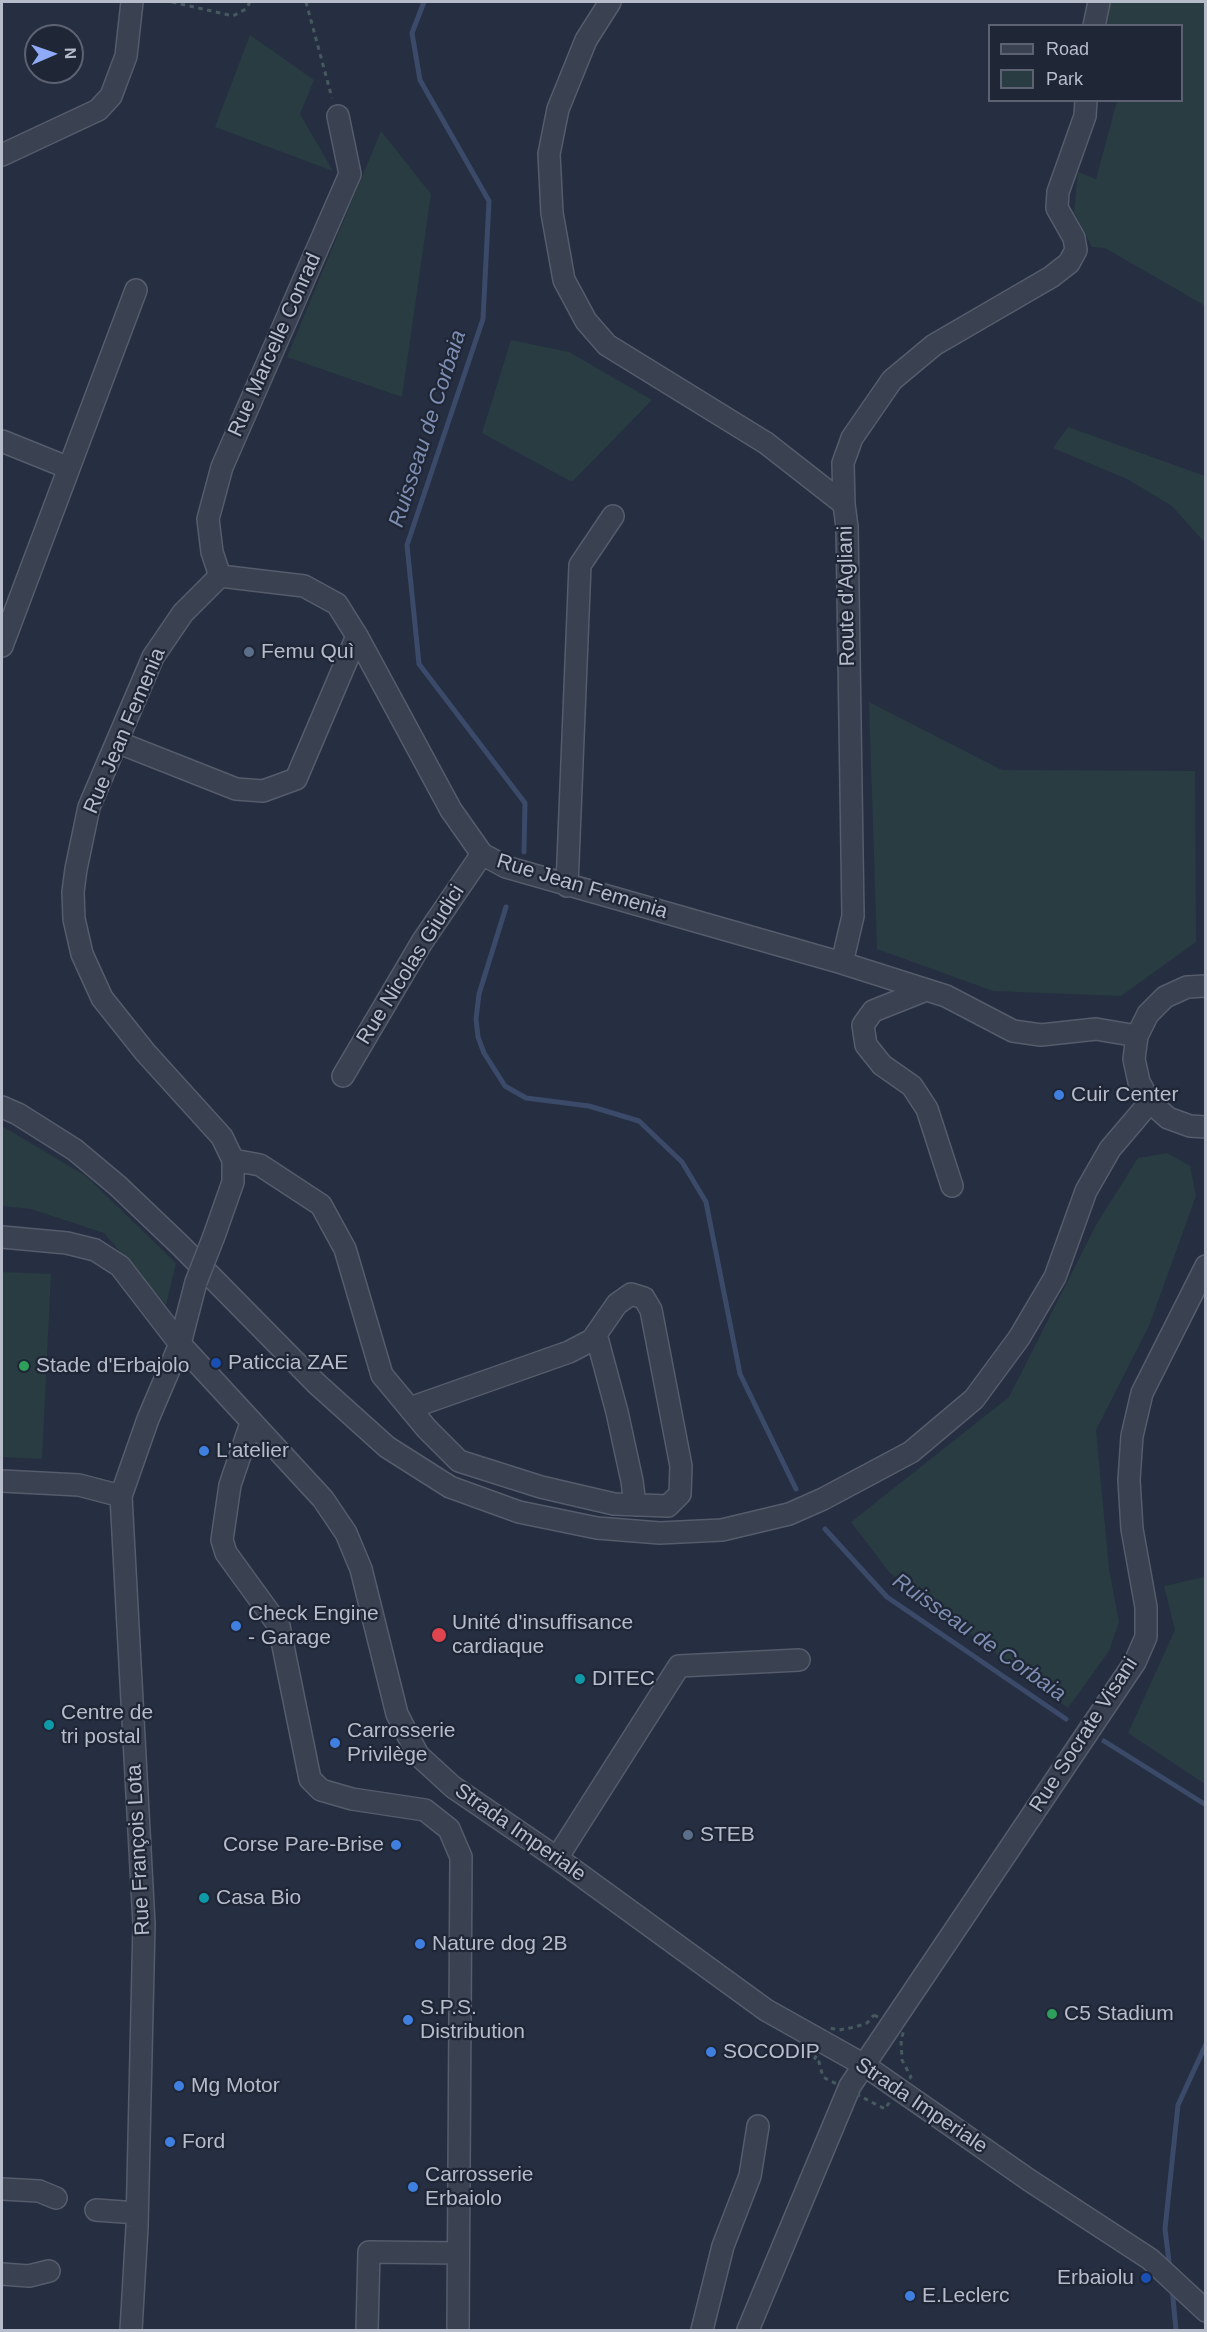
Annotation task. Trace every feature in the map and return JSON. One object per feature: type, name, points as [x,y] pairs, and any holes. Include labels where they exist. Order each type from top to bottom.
[{"type":"street","points":[[2,155],[98,110],[111,96],[126,56],[132,2]]},
{"type":"street","name":"Route d'Agliani","points":[[610,2],[586,40],[558,109],[549,154],[552,213],[564,280],[586,321],[607,345],[766,442],[844,504],[847,527],[853,916],[842,963]]},
{"type":"street","points":[[1094,24],[1099,2]]},
{"type":"street","points":[[844,504],[843,463],[852,438],[892,380],[934,345],[1051,277],[1069,263],[1076,250],[1074,238],[1057,208],[1058,192],[1082,126],[1086,102]]},
{"type":"street","name":"Rue Marcelle Conrad","points":[[219,576],[212,552],[208,519],[222,467],[350,174],[338,116]]},
{"type":"street","points":[[2,646],[136,290]]},
{"type":"street","points":[[2,441],[69,468]]},
{"type":"street","points":[[567,886],[580,565],[613,516]]},
{"type":"street","name":"Rue Jean Femenia","points":[[233,1160],[222,1137],[145,1052],[102,998],[82,954],[74,919],[73,892],[89,807],[153,657],[183,613],[219,576],[304,586],[337,604],[357,636],[451,810],[482,854],[506,867],[567,886],[842,963]]},
{"type":"street","points":[[117,742],[236,789],[263,791],[296,779],[357,636]]},
{"type":"street","name":"Rue Nicolas Giudici","points":[[343,1076],[422,942],[482,854]]},
{"type":"street","points":[[842,963],[946,996],[1013,1031],[1041,1035],[1096,1029],[1137,1036]]},
{"type":"street","points":[[1206,986],[1187,987],[1165,997],[1148,1014],[1137,1036],[1134,1059],[1139,1082],[1150,1102],[1168,1118],[1190,1126],[1206,1127]]},
{"type":"street","points":[[926,990],[873,1011],[863,1025],[867,1045],[882,1065],[912,1086],[927,1109],[952,1186]]},
{"type":"street","points":[[2,1107],[18,1114],[75,1150],[118,1186],[181,1246],[317,1384],[387,1447],[450,1487],[519,1512],[597,1528],[660,1533],[722,1530],[789,1514],[823,1499],[911,1452],[974,1399],[1019,1338],[1055,1277],[1086,1191],[1110,1149],[1150,1102]]},
{"type":"street","points":[[180,1344],[195,1282],[233,1182],[233,1160],[260,1165],[321,1205],[345,1249],[382,1375],[410,1408],[459,1461],[541,1487],[614,1504],[668,1506],[680,1494],[681,1466],[651,1310],[644,1298],[631,1294],[617,1304],[592,1340],[569,1352],[410,1408]]},
{"type":"street","name":"Strada Imperiale","points":[[2,1237],[67,1243],[95,1250],[120,1266],[180,1344],[323,1499],[346,1533],[361,1569],[397,1714],[418,1755],[453,1787],[557,1858],[766,2010],[864,2065],[1029,2180],[1150,2259],[1206,2311]]},
{"type":"street","name":"Rue Socrate Visani","points":[[748,2331],[847,2091],[1135,1662],[1146,1637],[1146,1607],[1132,1529],[1129,1480],[1132,1436],[1142,1393],[1206,1266]]},
{"type":"street","points":[[596,1334],[617,1412],[635,1505]]},
{"type":"street","name":"Rue François Lota","points":[[131,2331],[137,2213],[144,1924],[121,1497],[148,1419],[180,1344]]},
{"type":"street","points":[[251,1423],[230,1485],[222,1540],[226,1553],[279,1626],[310,1779],[321,1790],[352,1799],[425,1810],[449,1829],[461,1857],[458,2331]]},
{"type":"street","points":[[2,1481],[79,1485],[121,1497]]},
{"type":"street","points":[[557,1858],[679,1666],[799,1660]]},
{"type":"street","points":[[702,2331],[723,2246],[750,2176],[758,2126]]},
{"type":"street","points":[[2,2189],[39,2191],[56,2198]]},
{"type":"street","points":[[96,2210],[137,2213]]},
{"type":"street","points":[[367,2331],[369,2252],[458,2253]]},
{"type":"street","points":[[2,2274],[29,2276],[49,2271]]},
{"type":"path","points":[[172,2],[233,16],[246,9],[250,2]]},
{"type":"path","points":[[306,2],[325,78],[338,116]]},
{"type":"green space","points":[[1106,2],[1205,2],[1205,309],[1202,304],[1105,248],[1092,247],[1074,212],[1078,172],[1096,179],[1117,102],[1183,102],[1183,24],[1101,24]]},
{"type":"green space","points":[[250,35],[314,80],[300,114],[333,171],[215,127]]},
{"type":"green space","points":[[381,131],[431,194],[402,397],[287,357]]},
{"type":"green space","points":[[511,340],[569,352],[652,400],[572,482],[482,433]]},
{"type":"green space","points":[[1068,427],[1205,476],[1205,543],[1172,506],[1127,479],[1053,448]]},
{"type":"green space","points":[[869,702],[1002,770],[1195,771],[1196,942],[1121,996],[993,991],[877,949]]},
{"type":"green space","points":[[2,1126],[86,1176],[176,1263],[166,1305],[104,1233],[31,1209],[2,1206]]},
{"type":"green space","points":[[1167,1153],[1190,1166],[1196,1196],[1149,1326],[1096,1430],[1109,1569],[1119,1622],[1109,1651],[1068,1708],[890,1573],[851,1522],[1009,1397],[1096,1225],[1138,1158]]},
{"type":"green space","name":"Stade d'Erbajolo","points":[[2,1272],[51,1274],[42,1459],[2,1457]]},
{"type":"green space","points":[[1206,1577],[1205,1784],[1128,1733],[1175,1630],[1164,1586]]},
{"type":"waterway","name":"Ruisseau de Corbaia","points":[[424,2],[412,33],[420,80],[489,201],[483,319],[407,545],[419,664],[525,803],[524,852]]},
{"type":"waterway","name":"Ruisseau de Corbaia","points":[[506,907],[479,994],[476,1019],[478,1037],[484,1053],[505,1086],[526,1098],[589,1106],[639,1121],[682,1162],[706,1202],[740,1374],[796,1489]]},
{"type":"waterway","name":"Ruisseau de Corbaia","points":[[825,1529],[887,1597],[1066,1719]]},
{"type":"waterway","name":"Ruisseau de Corbaia","points":[[1104,1741],[1206,1805]]},
{"type":"waterway","name":"Ruisseau de Corbaia","points":[[1170,2270],[1165,2229],[1178,2105],[1206,2044]]},
{"type":"waterway","name":"Ruisseau de Corbaia","points":[[1172,2288],[1176,2330]]},
{"type":"place","name":"Femu Quì","points":[[249,652]]},
{"type":"place","name":"Cuir Center","points":[[1059,1095]]},
{"type":"place","name":"Paticcia ZAE","points":[[216,1363]]},
{"type":"place","name":"Stade d'Erbajolo","points":[[24,1366]]},
{"type":"place","name":"L'atelier","points":[[204,1451]]},
{"type":"place","name":"Check Engine - Garage","points":[[236,1626]]},
{"type":"place","name":"Unité d'insuffisance cardiaque","points":[[439,1635]]},
{"type":"place","name":"DITEC","points":[[580,1679]]},
{"type":"place","name":"Centre de tri postal","points":[[49,1725]]},
{"type":"place","name":"Carrosserie Privilège","points":[[335,1743]]},
{"type":"place","name":"STEB","points":[[688,1835]]},
{"type":"place","name":"Corse Pare-Brise","points":[[396,1845]]},
{"type":"place","name":"Casa Bio","points":[[204,1898]]},
{"type":"place","name":"Nature dog 2B","points":[[420,1944]]},
{"type":"place","name":"C5 Stadium","points":[[1052,2014]]},
{"type":"place","name":"S.P.S. Distribution","points":[[408,2020]]},
{"type":"place","name":"SOCODIP","points":[[711,2052]]},
{"type":"place","name":"Mg Motor","points":[[179,2086]]},
{"type":"place","name":"Ford","points":[[170,2142]]},
{"type":"place","name":"Carrosserie Erbaiolo","points":[[413,2187]]},
{"type":"place","name":"Erbaiolu","points":[[1146,2278]]},
{"type":"place","name":"E.Leclerc","points":[[910,2296]]}]
